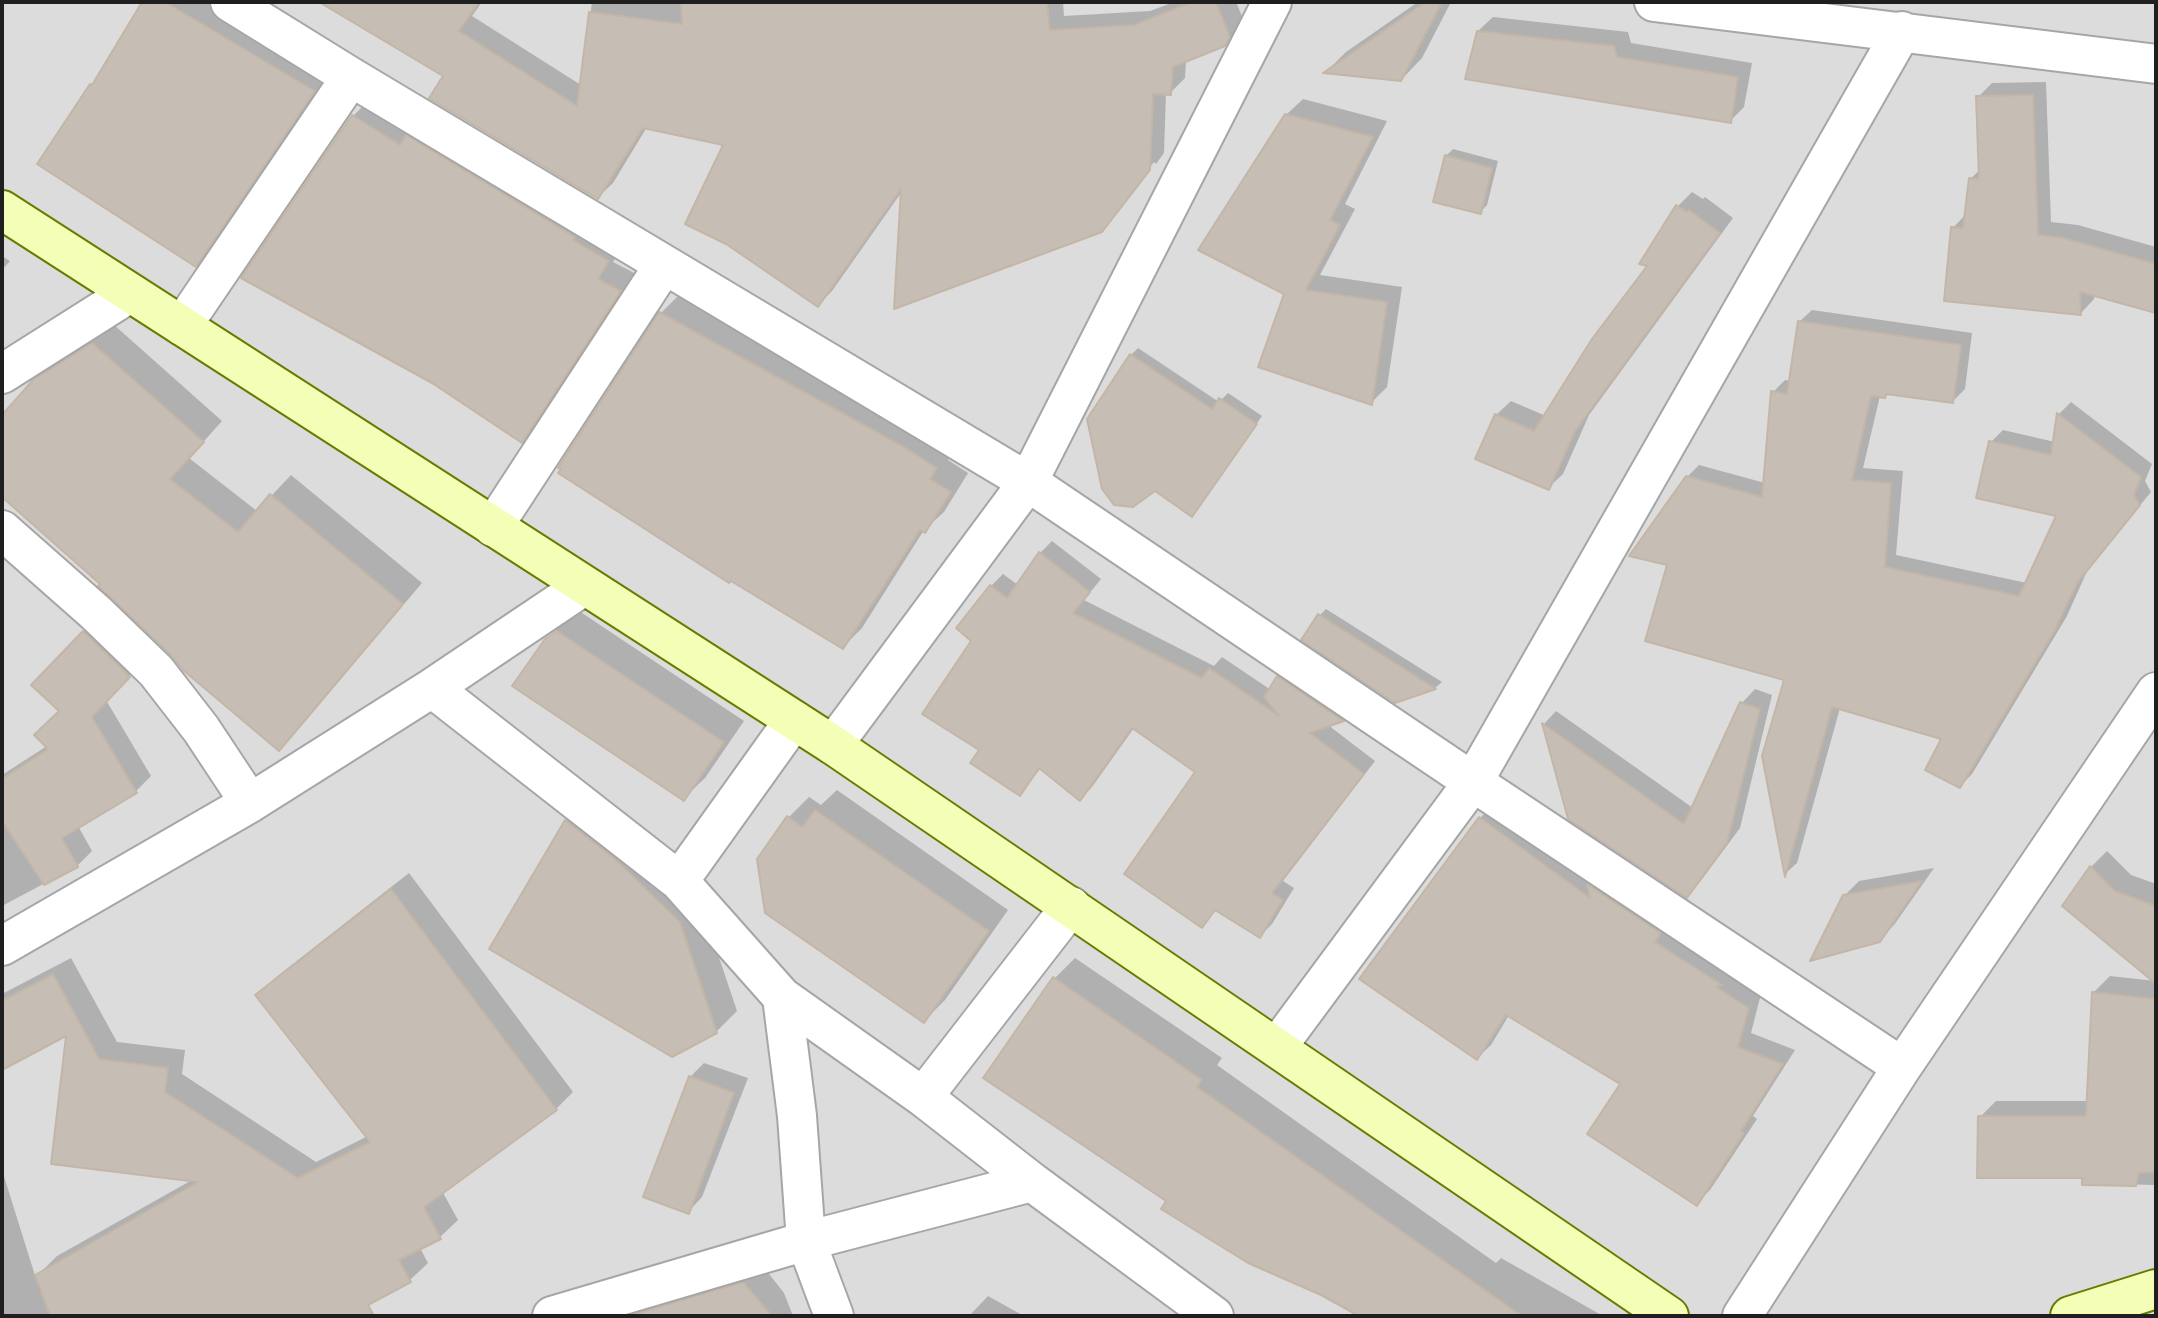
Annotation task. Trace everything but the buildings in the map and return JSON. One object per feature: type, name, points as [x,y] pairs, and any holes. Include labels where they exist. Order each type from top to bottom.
[{"type":"main road","points":[[2,210],[833,745],[1669,1316]]},
{"type":"main road","points":[[2070,1316],[2156,1289]]},
{"type":"street","points":[[230,2],[1028,482],[1902,1067]]},
{"type":"street","points":[[833,745],[1028,482],[1272,2]]},
{"type":"street","points":[[1654,2],[2156,64]]},
{"type":"street","points":[[1277,1046],[1473,782],[1902,31]]},
{"type":"street","points":[[182,326],[351,77]]},
{"type":"street","points":[[493,527],[664,265]]},
{"type":"street","points":[[2,374],[130,293]]},
{"type":"street","points":[[2,530],[87,604],[156,671],[201,729],[250,803]]},
{"type":"street","points":[[2,946],[250,803],[432,688],[584,586]]},
{"type":"street","points":[[432,688],[679,881],[782,997],[923,1097],[1032,1182],[1214,1316]]},
{"type":"street","points":[[1742,1316],[1902,1067],[2156,692]]},
{"type":"street","points":[[679,881],[794,720]]},
{"type":"street","points":[[923,1097],[1071,906]]},
{"type":"street","points":[[782,997],[797,1116],[806,1241],[834,1316]]},
{"type":"street","points":[[552,1316],[806,1241],[1032,1182]]},
{"type":"shaded area","points":[[2,2],[2156,2],[2156,1316],[2,1316]]}]
